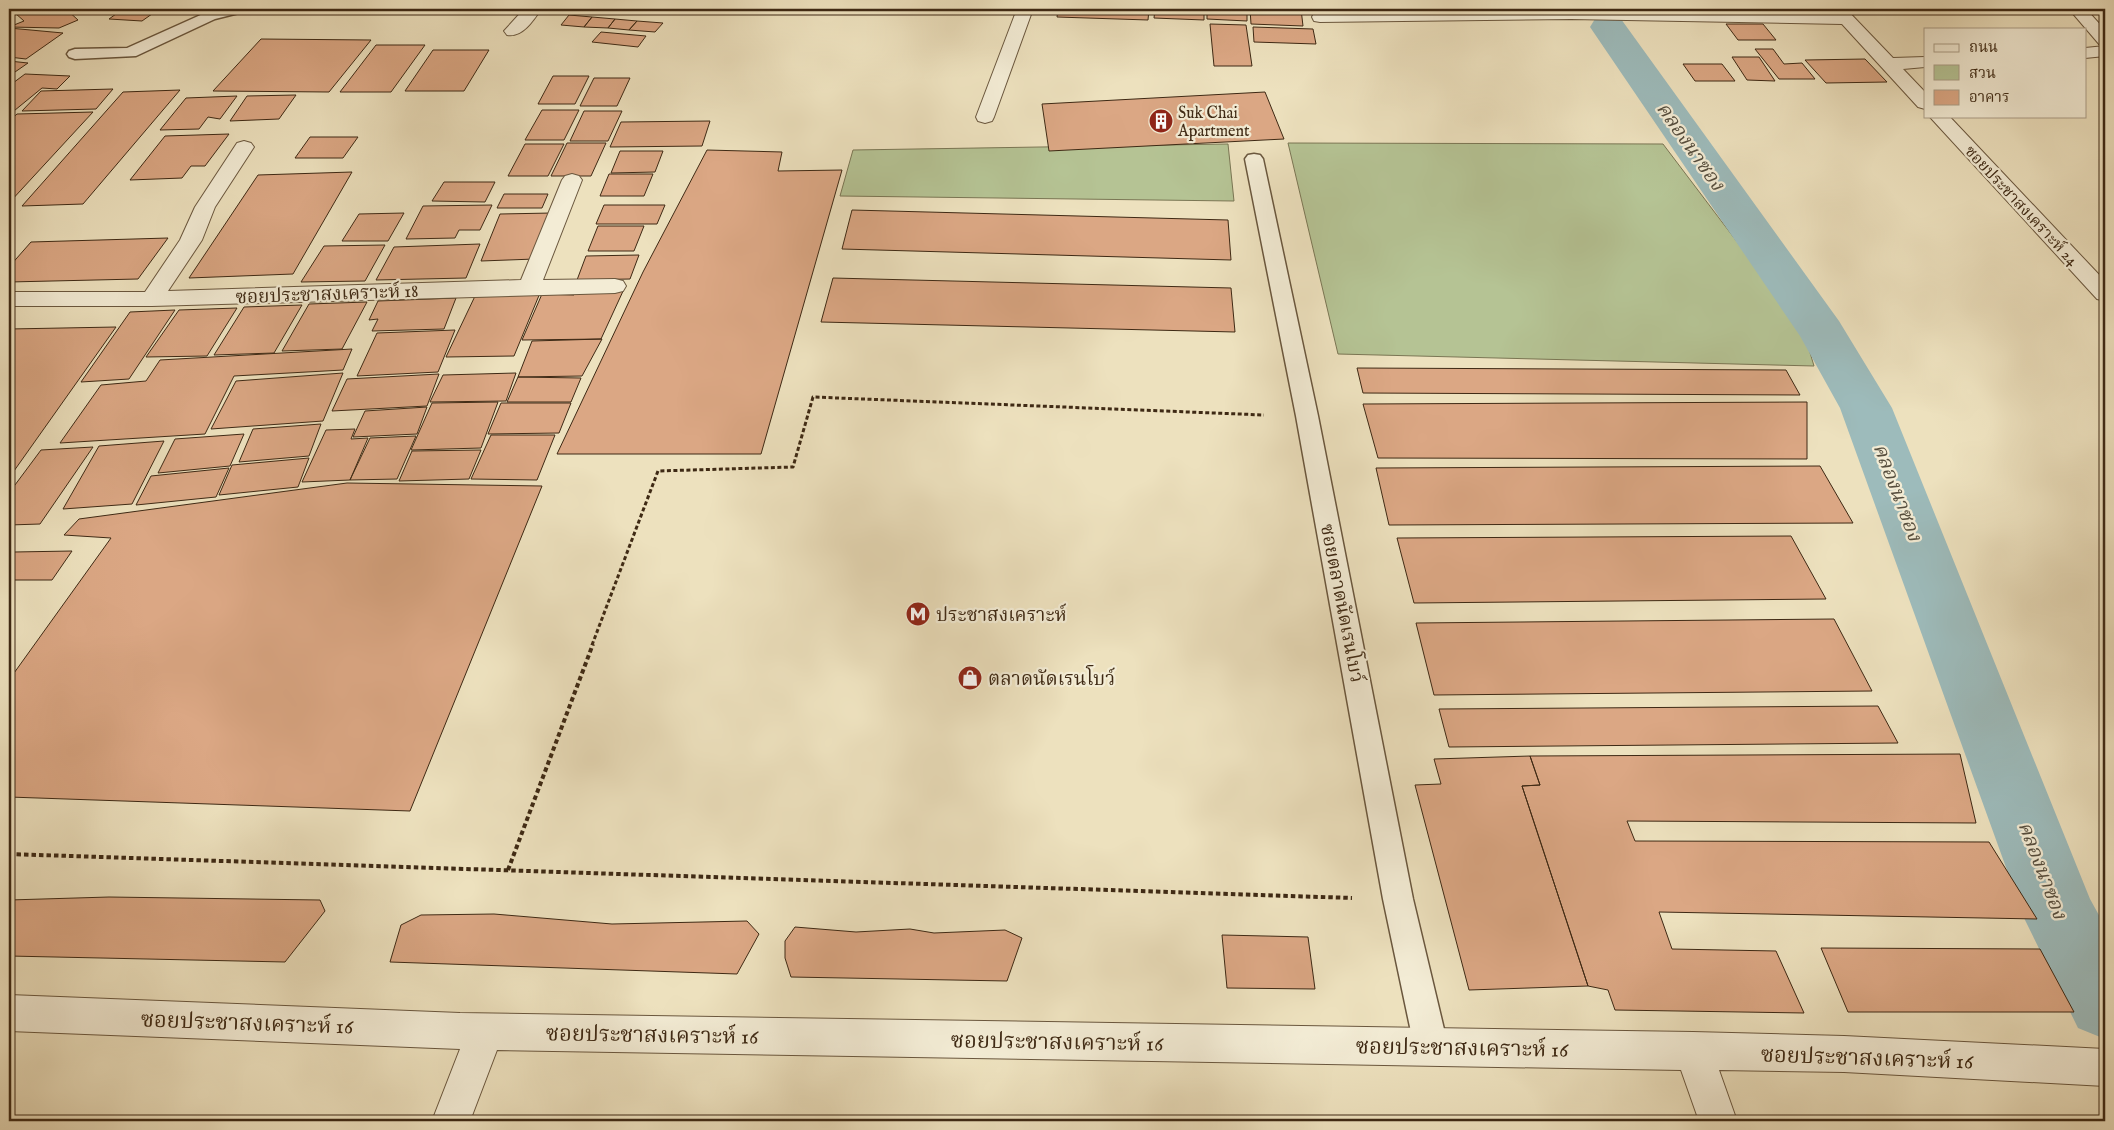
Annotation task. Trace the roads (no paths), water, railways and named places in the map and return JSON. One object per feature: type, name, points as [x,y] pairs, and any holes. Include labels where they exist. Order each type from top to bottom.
[{"type":"street","points":[[513,31],[533,9]]},
{"type":"street","points":[[985,117],[1025,9]]},
{"type":"street","points":[[2077,9],[2105,40]]},
{"type":"street","points":[[1320,17],[1570,11],[1842,14],[1924,102]]},
{"type":"street","points":[[2086,52],[2105,51]]},
{"type":"street","points":[[1889,64],[1924,62]]},
{"type":"street","name":"ซอยประชาสงเคราะห์ 24","points":[[1940,118],[2105,294]]},
{"type":"street","points":[[152,298],[191,240],[205,207],[244,146]]},
{"type":"street","points":[[529,287],[572,180]]},
{"type":"street","name":"ซอยประชาสงเคราะห์ 18","points":[[9,299],[152,298],[615,286]]},
{"type":"street","name":"ซอยประชาสงเคราะห์ 16","points":[[9,1013],[485,1032],[1694,1050],[1844,1054],[2105,1068]]},
{"type":"street","points":[[451,1121],[485,1032]]},
{"type":"street","points":[[1694,1050],[1718,1121]]},
{"type":"lane","points":[[75,54],[130,53],[210,16],[238,9]]},
{"type":"lane","name":"ซอยตลาดนัดเรนโบว์","points":[[1254,159],[1307,416],[1398,899],[1431,1046]]},
{"type":"waterway","name":"คลองนาซอง","points":[[1608,27],[1822,332],[1866,408],[2062,920],[2105,1001]]},
{"type":"place","name":"Suk Chai Apartment","points":[[1161,121]]},
{"type":"place","name":"ประชาสงเคราะห์","points":[[918,614]]},
{"type":"place","name":"ตลาดนัดเรนโบว์","points":[[970,678]]}]
